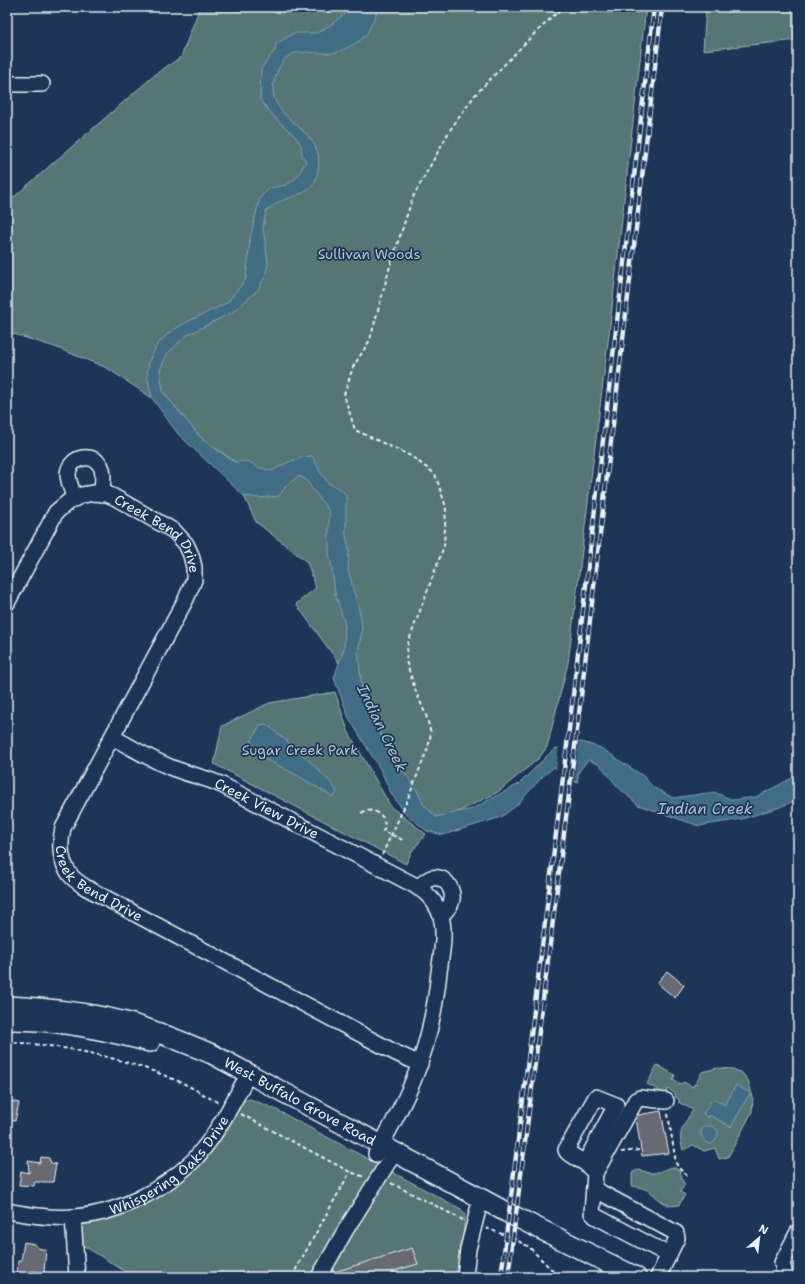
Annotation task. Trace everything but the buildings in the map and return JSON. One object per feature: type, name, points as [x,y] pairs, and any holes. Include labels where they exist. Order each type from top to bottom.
[{"type":"main road","points":[[7,1006],[57,1010],[112,1026]]},
{"type":"main road","points":[[7,1020],[112,1026]]},
{"type":"main road","name":"West Buffalo Grove Road","points":[[112,1026],[200,1061],[382,1153]]},
{"type":"main road","name":"West Buffalo Grove Road","points":[[112,1026],[173,1038],[212,1054],[477,1210],[514,1226],[610,1277]]},
{"type":"main road","name":"West Buffalo Grove Road","points":[[477,1210],[636,1277]]},
{"type":"street","points":[[7,84],[42,84]]},
{"type":"street","name":"Creek Bend Drive","points":[[74,498],[68,474],[72,464],[81,458],[87,457],[98,462],[102,468],[102,494]]},
{"type":"street","name":"Creek Bend Drive","points":[[7,602],[53,516],[59,508],[74,498],[88,494],[102,494],[114,497],[174,531],[186,544],[192,555],[194,580],[186,599],[63,828],[61,848],[63,860],[72,877],[84,887],[396,1053],[420,1064]]},
{"type":"street","name":"Creek View Drive","points":[[112,737],[177,770],[209,779],[222,785],[418,888],[427,894],[433,901],[441,916],[443,922],[444,939],[435,1007],[420,1064],[382,1153],[377,1180],[345,1231],[320,1277]]},
{"type":"street","points":[[418,888],[427,880],[434,878],[442,880],[448,885],[452,893],[452,899],[450,905],[441,916]]},
{"type":"street","name":"Whispering Oaks Drive","points":[[7,1211],[34,1216],[72,1217],[89,1215],[112,1210],[150,1194],[164,1185],[194,1160],[219,1128],[231,1109],[243,1084]]},
{"type":"street","points":[[590,1168],[567,1152],[567,1148],[595,1098],[616,1105],[640,1098],[666,1101]]},
{"type":"street","points":[[590,1168],[608,1150],[636,1100]]},
{"type":"street","points":[[616,1105],[590,1168],[594,1189],[592,1209],[595,1216],[669,1255]]},
{"type":"street","points":[[594,1189],[676,1233],[677,1238],[658,1277]]},
{"type":"street","points":[[465,1277],[468,1249],[477,1210]]},
{"type":"street","points":[[72,1217],[77,1277]]},
{"type":"street","points":[[787,1277],[785,1275],[782,1263],[797,1235]]},
{"type":"path","points":[[384,852],[398,823],[428,748],[431,732],[406,661],[408,644],[444,546],[446,507],[435,474],[412,456],[355,430],[344,395],[354,367],[370,340],[390,266],[413,197],[446,136],[475,95],[532,36],[563,7]]},
{"type":"path","points":[[361,813],[370,810],[376,811],[384,819],[385,827],[383,831],[405,841]]},
{"type":"path","points":[[7,1042],[33,1043],[106,1057],[174,1079],[216,1101]]},
{"type":"path","points":[[666,1101],[676,1163],[682,1173],[687,1176]]},
{"type":"path","points":[[242,1115],[350,1172],[388,1182],[454,1216],[477,1210],[513,1238],[529,1247],[559,1277]]},
{"type":"path","points":[[608,1150],[615,1153],[640,1150]]},
{"type":"path","points":[[293,1277],[297,1267],[350,1172]]},
{"type":"green space","name":"Sullivan Woods","points":[[200,7],[646,7],[609,334],[568,663],[547,747],[539,758],[498,792],[434,824],[415,815],[355,685],[296,604],[316,588],[307,562],[256,522],[244,496],[255,476],[201,438],[163,392],[152,398],[107,368],[55,347],[7,332],[7,203],[157,73],[181,57]]},
{"type":"green space","points":[[706,7],[798,7],[798,40],[703,50]]},
{"type":"green space","name":"Sugar Creek Park","points":[[335,692],[348,731],[391,807],[426,834],[412,851],[406,864],[214,764],[222,726],[269,703]]},
{"type":"green space","points":[[657,1065],[675,1075],[673,1080],[681,1084],[683,1082],[693,1087],[702,1072],[717,1068],[733,1069],[742,1073],[748,1080],[753,1097],[752,1112],[728,1157],[719,1159],[715,1148],[704,1151],[693,1145],[683,1150],[681,1144],[682,1129],[693,1110],[678,1102],[680,1100],[675,1097],[676,1094],[668,1089],[665,1094],[647,1084]]},
{"type":"green space","points":[[250,1099],[273,1108],[461,1209],[465,1215],[459,1277],[134,1277],[81,1244],[80,1229],[82,1223],[153,1196],[237,1106],[243,1101]]},
{"type":"green space","points":[[674,1167],[680,1171],[682,1180],[685,1184],[680,1192],[685,1195],[679,1205],[669,1205],[645,1189],[632,1186],[632,1173],[634,1171],[639,1170],[654,1173]]},
{"type":"water","name":"Indian Creek","points":[[354,7],[379,7],[371,26],[364,37],[349,47],[335,53],[298,52],[292,54],[286,58],[276,75],[273,90],[276,103],[313,142],[318,155],[318,170],[314,184],[307,190],[280,202],[266,211],[263,227],[268,264],[265,277],[257,291],[231,313],[187,335],[167,354],[160,370],[163,392],[201,438],[234,462],[249,461],[257,467],[272,471],[292,461],[312,456],[328,483],[339,488],[346,495],[346,535],[349,551],[348,570],[361,617],[362,631],[358,651],[362,691],[387,749],[399,771],[404,772],[417,790],[423,804],[436,817],[472,809],[519,784],[554,749],[582,742],[601,748],[643,776],[653,787],[673,798],[714,792],[733,800],[756,797],[798,775],[798,799],[780,807],[742,819],[699,826],[638,805],[618,787],[600,765],[588,760],[579,771],[577,783],[554,767],[542,777],[516,806],[501,817],[443,835],[427,831],[407,815],[392,795],[380,769],[349,718],[334,678],[344,649],[345,625],[335,593],[329,552],[329,511],[305,479],[299,476],[287,485],[279,496],[259,498],[244,496],[178,434],[152,398],[147,375],[149,361],[157,345],[170,332],[187,322],[227,303],[246,279],[250,238],[260,198],[270,188],[286,185],[297,177],[306,162],[302,155],[301,145],[294,135],[276,119],[260,100],[261,69],[275,50],[276,44],[294,33],[317,33]]},
{"type":"water","points":[[266,724],[306,758],[327,779],[337,793],[333,797],[295,774],[259,756],[251,741],[260,725]]},
{"type":"water","points":[[736,1085],[750,1093],[731,1127],[709,1115],[708,1118],[703,1114],[712,1099],[725,1105]]},
{"type":"water","points":[[705,1126],[712,1126],[718,1131],[716,1139],[711,1144],[702,1138],[701,1131]]},
{"type":"pier","points":[[579,740],[574,783],[556,771],[559,746]]},
{"type":"railway","points":[[501,1277],[570,721],[654,7]]},
{"type":"railway","points":[[508,1277],[578,722],[662,7]]}]
